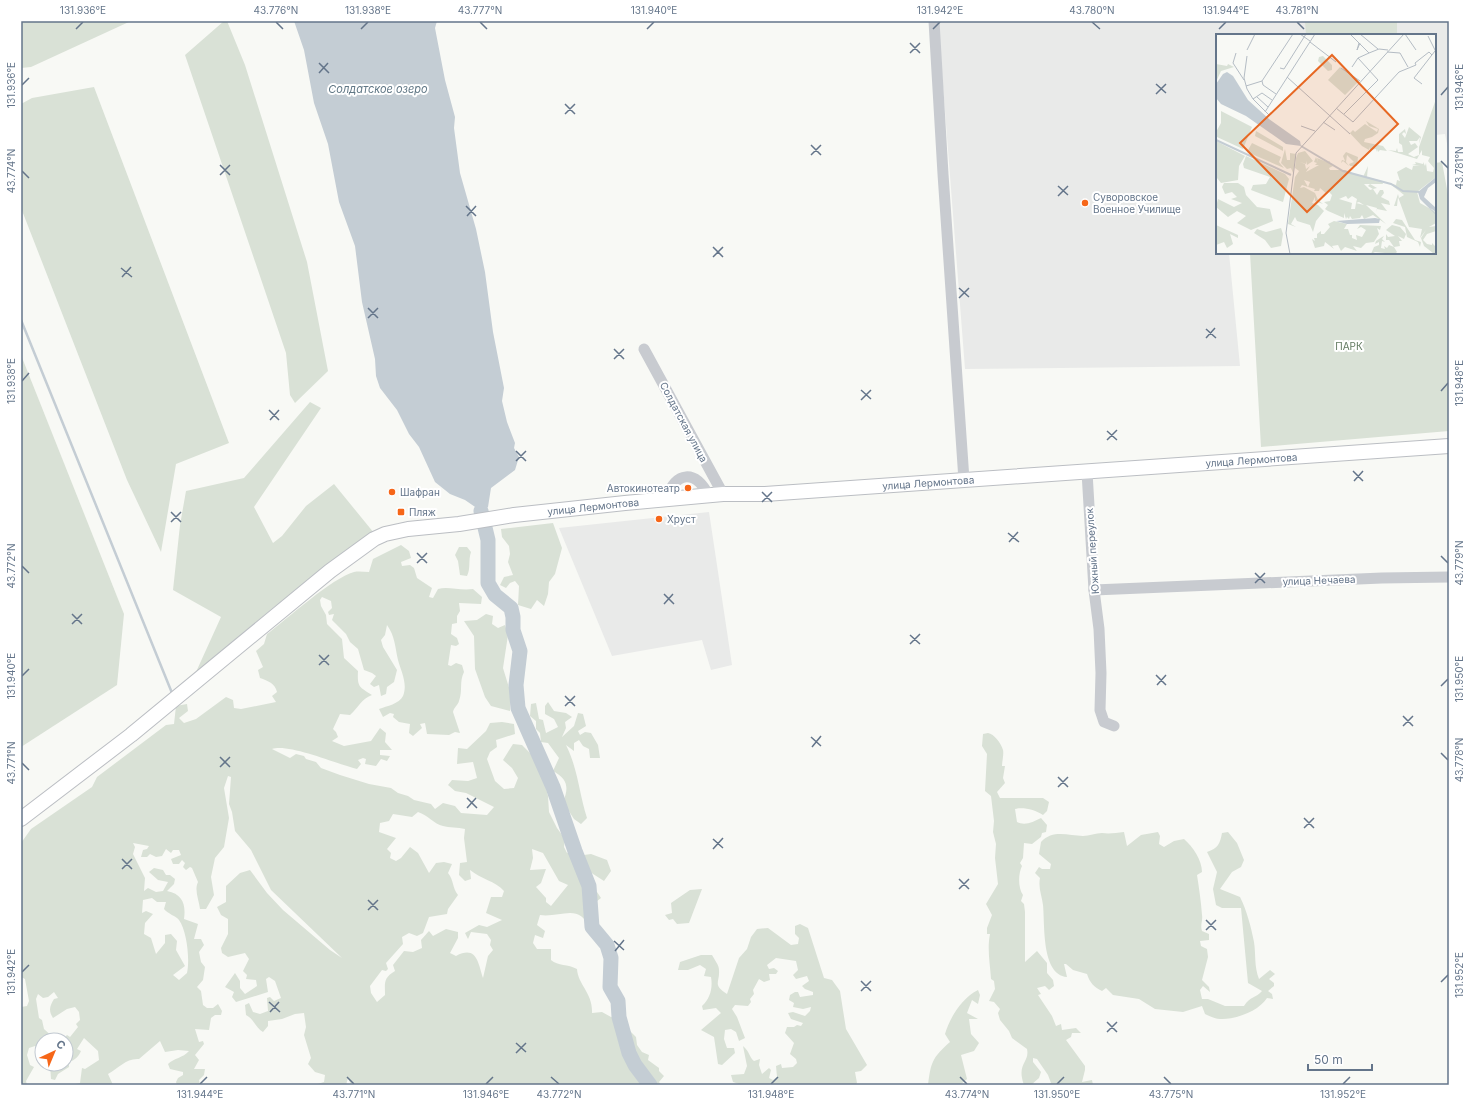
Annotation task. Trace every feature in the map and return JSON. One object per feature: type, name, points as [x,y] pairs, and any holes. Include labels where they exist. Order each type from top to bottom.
[{"type":"main road","name":"улица Лермонтова","points":[[21,819],[131,735],[335,567],[374,539],[385,534],[408,529],[473,522],[514,515],[723,494],[765,494],[1449,446]]},
{"type":"street","points":[[934,21],[942,174],[964,480]]},
{"type":"street","name":"Солдатская улица","points":[[644,349],[723,494]]},
{"type":"street","name":"Южный переулок","points":[[1087,472],[1094,590],[1099,629],[1101,673],[1100,710],[1104,722],[1114,726]]},
{"type":"street","points":[[666,499],[670,488],[684,477],[694,477],[702,483],[709,496]]},
{"type":"street","name":"улица Нечаева","points":[[1094,590],[1382,578],[1449,577]]},
{"type":"shaded area","name":"Суворовское Военное Училище","points":[[938,21],[1449,21],[1449,153],[1445,134],[1436,135],[1436,34],[1216,34],[1216,254],[1229,254],[1240,366],[965,369]]},
{"type":"shaded area","points":[[709,512],[732,665],[711,670],[702,640],[612,656],[559,528]]},
{"type":"green space","points":[[21,21],[131,21],[31,67],[21,68]]},
{"type":"green space","points":[[224,21],[227,21],[245,65],[307,262],[328,371],[295,403],[290,395],[286,353],[185,55]]},
{"type":"green space","points":[[1305,21],[1397,21],[1397,34],[1306,34]]},
{"type":"green space","points":[[94,87],[229,443],[176,464],[161,552],[127,480],[21,208],[21,104],[32,98]]},
{"type":"green space","name":"ПАРК","points":[[1442,162],[1449,200],[1449,431],[1261,447],[1250,254],[1436,254],[1436,163]]},
{"type":"green space","points":[[21,355],[124,614],[117,685],[21,747]]},
{"type":"green space","points":[[310,402],[321,408],[254,507],[273,543],[282,536],[306,506],[334,484],[374,533],[274,607],[196,672],[221,617],[173,590],[180,525],[186,491],[244,478]]},
{"type":"green space","points":[[553,523],[562,548],[555,574],[549,582],[548,594],[544,606],[537,600],[531,609],[518,605],[519,586],[515,581],[510,583],[506,588],[500,585],[504,577],[513,575],[508,562],[510,554],[509,546],[502,537],[501,529]]},
{"type":"green space","points":[[401,545],[409,551],[411,558],[401,562],[402,566],[410,565],[414,568],[417,578],[432,588],[429,597],[433,598],[438,589],[446,588],[473,589],[482,597],[481,604],[459,603],[460,611],[457,616],[457,623],[452,624],[451,634],[457,638],[459,644],[456,646],[451,645],[448,665],[451,666],[456,663],[462,665],[464,672],[460,697],[453,712],[460,733],[455,732],[449,735],[427,734],[425,723],[420,724],[422,728],[413,736],[409,733],[410,724],[399,722],[393,717],[394,714],[390,713],[383,717],[379,709],[399,701],[403,696],[405,687],[404,678],[390,629],[387,625],[385,635],[381,640],[383,647],[397,670],[394,682],[387,687],[386,694],[381,696],[379,685],[374,687],[370,684],[376,676],[364,670],[358,649],[350,642],[346,634],[332,620],[334,614],[329,615],[328,612],[332,608],[331,601],[322,597],[320,600],[321,606],[326,615],[327,624],[342,639],[344,658],[358,671],[358,681],[360,686],[372,695],[363,701],[350,715],[340,714],[333,729],[338,737],[332,741],[344,746],[371,741],[380,728],[386,733],[385,742],[392,750],[380,750],[380,755],[390,756],[387,761],[381,759],[376,766],[365,764],[366,759],[363,758],[358,760],[361,764],[357,769],[301,751],[279,748],[272,749],[290,758],[296,754],[304,756],[306,759],[316,762],[321,768],[340,775],[369,784],[391,788],[414,800],[431,804],[435,809],[443,803],[455,806],[461,813],[487,815],[494,807],[466,793],[455,791],[448,785],[452,780],[468,781],[477,778],[473,762],[457,764],[458,748],[467,749],[486,731],[490,723],[502,722],[514,724],[515,734],[496,740],[497,747],[490,752],[487,759],[495,781],[504,789],[514,788],[518,778],[512,768],[503,760],[513,744],[522,745],[531,754],[544,780],[548,796],[549,812],[557,828],[565,839],[564,847],[567,853],[581,848],[584,855],[591,854],[607,860],[611,871],[604,881],[590,872],[580,874],[588,892],[597,892],[601,898],[592,905],[594,916],[589,929],[581,916],[575,913],[540,915],[537,925],[545,931],[543,938],[535,935],[533,943],[537,949],[551,949],[551,960],[554,962],[577,969],[580,980],[590,1000],[592,1013],[602,1012],[611,1017],[625,1019],[625,1026],[636,1037],[637,1045],[642,1052],[649,1055],[648,1060],[659,1068],[659,1071],[664,1076],[659,1082],[661,1085],[351,1085],[348,1078],[346,1085],[314,1085],[324,1082],[325,1075],[315,1072],[308,1064],[311,1058],[304,1035],[306,1027],[304,1013],[268,1021],[268,1026],[263,1032],[246,1015],[245,1005],[249,1003],[253,1012],[260,1014],[268,1011],[267,998],[270,997],[274,1001],[281,998],[275,981],[269,977],[266,979],[268,992],[236,1002],[232,997],[234,992],[225,987],[235,973],[240,981],[240,988],[245,994],[257,986],[256,980],[246,979],[247,975],[243,971],[249,959],[245,953],[228,957],[222,953],[221,948],[228,934],[228,919],[221,915],[217,907],[226,902],[226,886],[240,873],[250,870],[267,893],[283,910],[330,950],[342,958],[271,890],[251,850],[235,831],[229,804],[231,777],[228,776],[224,788],[229,818],[224,847],[215,858],[211,877],[214,895],[206,909],[200,909],[197,892],[198,882],[192,868],[190,867],[186,870],[183,867],[185,863],[182,860],[179,864],[173,864],[171,859],[181,855],[179,850],[173,850],[171,853],[166,849],[162,856],[156,857],[150,854],[147,857],[141,857],[143,850],[147,849],[149,846],[133,843],[135,847],[133,854],[145,878],[144,891],[148,888],[156,892],[163,891],[168,882],[158,880],[149,872],[154,868],[163,870],[166,875],[170,875],[175,879],[174,884],[167,891],[180,897],[184,905],[184,919],[198,924],[194,939],[201,939],[204,945],[199,952],[201,962],[205,967],[203,980],[197,987],[201,991],[203,1005],[207,1008],[213,1008],[218,1004],[222,1011],[221,1015],[215,1015],[211,1018],[209,1030],[195,1029],[199,1042],[203,1041],[204,1044],[195,1055],[199,1060],[194,1069],[205,1069],[204,1075],[199,1080],[200,1085],[177,1085],[176,1082],[178,1078],[183,1075],[183,1072],[170,1069],[168,1064],[189,1051],[178,1050],[165,1052],[160,1041],[139,1059],[130,1060],[108,1074],[113,1085],[71,1085],[80,1083],[82,1068],[85,1069],[99,1060],[98,1051],[84,1038],[77,1049],[81,1051],[74,1059],[74,1032],[78,1027],[76,1024],[80,1020],[79,1012],[75,1007],[67,1009],[53,1018],[50,1013],[51,1006],[54,999],[58,998],[54,992],[48,997],[43,998],[38,994],[36,999],[39,1018],[42,1020],[44,1029],[47,1032],[34,1032],[34,1046],[29,1048],[27,1055],[30,1065],[34,1067],[26,1081],[27,1085],[21,1085],[21,1007],[27,1006],[29,1001],[25,979],[21,977],[21,843],[31,829],[92,787],[97,777],[166,725],[174,724],[176,706],[187,704],[188,711],[179,718],[184,723],[196,719],[226,697],[233,700],[234,708],[241,709],[276,702],[272,696],[277,692],[275,686],[260,678],[258,670],[263,667],[256,651],[264,644],[267,634],[334,582],[354,572],[369,572],[373,559]],"holes":[[[418,812],[445,827],[465,829],[464,838],[467,862],[460,863],[459,875],[465,881],[471,879],[470,870],[504,891],[502,897],[491,897],[486,913],[502,920],[487,927],[479,925],[465,933],[468,939],[471,932],[487,934],[491,940],[490,945],[493,950],[488,956],[483,978],[476,957],[468,953],[463,953],[456,956],[450,953],[458,938],[458,932],[446,929],[433,936],[429,931],[421,940],[422,948],[413,952],[404,951],[393,965],[395,971],[388,976],[385,984],[385,995],[377,1002],[371,993],[370,986],[382,970],[386,971],[388,969],[386,963],[403,944],[402,937],[409,933],[417,936],[423,933],[429,917],[447,914],[448,909],[458,895],[448,873],[452,864],[444,862],[436,863],[429,873],[418,853],[410,847],[401,858],[396,861],[390,858],[391,853],[387,849],[396,838],[379,832],[380,823],[389,821],[393,814],[412,817]],[[532,849],[543,853],[559,881],[568,885],[551,906],[546,902],[546,898],[536,887],[541,883],[546,869],[530,870],[533,858]],[[152,898],[157,902],[166,902],[164,909],[179,920],[184,931],[188,953],[188,967],[187,973],[179,980],[173,975],[185,966],[176,950],[177,941],[171,934],[165,935],[165,943],[156,954],[151,938],[144,934],[145,923],[153,914],[146,911],[142,913],[143,900]]]},
{"type":"green space","points":[[459,547],[467,547],[471,552],[467,576],[460,575],[458,561],[455,555]]},
{"type":"green space","points":[[486,614],[493,616],[492,624],[498,628],[505,625],[508,635],[503,668],[510,691],[510,711],[491,706],[485,697],[475,669],[474,636],[464,621],[477,620]]},
{"type":"green space","points":[[548,702],[554,711],[566,713],[572,717],[565,722],[566,728],[562,737],[574,726],[578,713],[583,714],[586,726],[578,731],[580,735],[585,732],[591,733],[598,745],[600,758],[590,758],[589,749],[583,746],[579,740],[574,743],[574,751],[566,745],[576,772],[587,818],[581,824],[574,819],[563,802],[566,792],[566,784],[562,777],[553,771],[559,758],[548,743],[541,742],[540,733],[536,729],[536,721],[530,716],[531,704],[536,703],[539,719],[543,720],[546,733],[558,727],[554,719],[545,714],[545,706]]},
{"type":"green space","points":[[988,733],[997,739],[1003,750],[1002,766],[1005,766],[1003,778],[1005,783],[997,792],[1000,798],[1043,798],[1049,802],[1047,811],[1043,815],[1029,809],[1015,809],[1017,822],[1026,824],[1041,818],[1047,825],[1046,832],[1042,833],[1041,837],[1032,844],[1024,843],[1023,858],[1020,863],[1022,866],[1019,885],[1023,895],[1021,901],[1024,904],[1025,912],[1025,962],[1037,951],[1047,963],[1047,973],[1053,980],[1054,986],[1049,990],[1045,986],[1037,988],[1041,994],[1038,995],[1052,1016],[1056,1026],[1061,1024],[1062,1030],[1076,1028],[1081,1033],[1072,1033],[1071,1037],[1066,1040],[1085,1066],[1082,1082],[1092,1080],[1093,1085],[1047,1085],[1051,1083],[1048,1075],[1037,1059],[1033,1058],[1033,1062],[1041,1072],[1039,1078],[1031,1085],[1024,1085],[1022,1068],[1027,1057],[1027,1049],[1012,1038],[1009,1031],[1000,1020],[998,1013],[1000,1009],[994,1002],[989,1001],[995,989],[994,981],[991,979],[989,951],[990,934],[987,934],[987,928],[992,915],[986,904],[998,884],[991,796],[985,791],[987,754],[982,746],[983,734]]},
{"type":"green space","points":[[1124,832],[1127,846],[1141,835],[1158,832],[1160,836],[1159,844],[1164,847],[1174,841],[1184,839],[1194,850],[1202,867],[1202,872],[1197,875],[1201,900],[1201,929],[1209,934],[1209,940],[1200,941],[1201,946],[1207,949],[1208,957],[1202,980],[1209,987],[1210,992],[1203,986],[1200,990],[1202,999],[1208,999],[1225,1006],[1244,1006],[1248,1000],[1258,995],[1262,991],[1248,983],[1241,908],[1222,908],[1216,905],[1213,889],[1217,872],[1207,852],[1214,849],[1218,845],[1222,833],[1228,832],[1237,843],[1244,860],[1241,867],[1232,872],[1220,889],[1240,897],[1247,913],[1252,931],[1256,970],[1259,979],[1270,970],[1275,974],[1269,979],[1274,983],[1274,986],[1268,991],[1272,994],[1273,999],[1267,998],[1253,1011],[1246,1014],[1233,1018],[1218,1019],[1205,1014],[1202,1006],[1183,1012],[1155,1009],[1139,999],[1113,995],[1106,988],[1102,991],[1089,980],[1087,974],[1073,970],[1066,964],[1064,964],[1067,977],[1059,974],[1053,968],[1046,947],[1043,905],[1039,885],[1040,878],[1035,873],[1039,867],[1042,869],[1050,869],[1051,864],[1039,854],[1041,842],[1056,834],[1088,836],[1100,833]]},
{"type":"green space","points":[[702,889],[689,923],[677,924],[673,919],[669,920],[665,915],[672,913],[671,903],[690,890]]},
{"type":"green space","points":[[800,924],[808,928],[824,978],[832,980],[840,991],[846,1029],[867,1065],[861,1071],[855,1072],[857,1083],[855,1085],[742,1085],[733,1082],[731,1075],[744,1074],[747,1066],[743,1046],[754,1061],[760,1059],[759,1065],[762,1074],[769,1068],[771,1070],[769,1078],[773,1080],[777,1077],[776,1066],[781,1064],[782,1068],[793,1067],[797,1063],[796,1059],[790,1054],[794,1043],[785,1033],[787,1027],[794,1027],[797,1025],[801,1026],[803,1023],[791,1019],[788,1013],[793,1012],[805,1016],[810,1011],[811,1007],[803,1009],[793,1007],[794,1003],[789,1000],[790,995],[795,992],[798,992],[800,997],[813,995],[813,992],[802,986],[809,981],[807,976],[796,979],[793,975],[798,970],[796,961],[776,958],[767,965],[769,969],[774,968],[778,971],[776,974],[769,974],[770,980],[764,982],[759,979],[753,990],[754,994],[750,999],[751,1002],[748,1006],[735,1005],[732,1009],[737,1017],[745,1038],[739,1041],[736,1032],[731,1029],[725,1030],[724,1039],[727,1048],[734,1048],[735,1053],[722,1065],[718,1064],[714,1037],[701,1030],[721,1013],[716,1008],[703,1010],[702,1006],[707,1000],[712,985],[711,977],[704,976],[706,969],[700,965],[688,970],[678,970],[680,962],[701,955],[712,955],[719,968],[718,985],[722,991],[727,994],[739,958],[747,949],[751,937],[757,929],[768,928],[791,945],[798,944],[799,938],[795,934],[795,926]]},
{"type":"green space","points":[[978,990],[980,995],[978,1004],[972,1000],[967,1013],[978,1019],[969,1019],[971,1034],[979,1043],[974,1051],[961,1055],[967,1079],[960,1085],[928,1085],[933,1061],[939,1052],[950,1042],[945,1034],[953,1015],[972,993]]},
{"type":"green space","points":[[51,1072],[61,1072],[58,1074],[55,1080],[51,1079]]},
{"type":"water","name":"Солдатское озеро","points":[[294,21],[437,21],[435,28],[445,80],[455,117],[454,128],[460,173],[476,229],[485,272],[493,332],[504,388],[502,401],[507,422],[515,443],[514,448],[519,457],[515,470],[491,488],[488,507],[481,511],[465,500],[450,494],[435,482],[419,447],[409,434],[397,410],[380,388],[376,376],[375,359],[362,302],[355,246],[339,202],[328,144],[314,103],[304,50]]},
{"type":"waterway","points":[[21,320],[172,693]]},
{"type":"waterway","points":[[481,511],[488,540],[488,583],[495,595],[511,608],[513,630],[520,651],[516,685],[518,708],[553,787],[589,886],[592,927],[607,945],[611,958],[610,987],[618,1001],[619,1017],[629,1053],[635,1065],[650,1085]]},
{"type":"place","name":"Суворовское Военное Училище","points":[[1085,203]]},
{"type":"place","name":"Автокинотеатр","points":[[688,488]]},
{"type":"place","name":"Шафран","points":[[392,492]]},
{"type":"place","name":"Пляж","points":[[401,512]]},
{"type":"place","name":"Хруст","points":[[659,519]]}]
